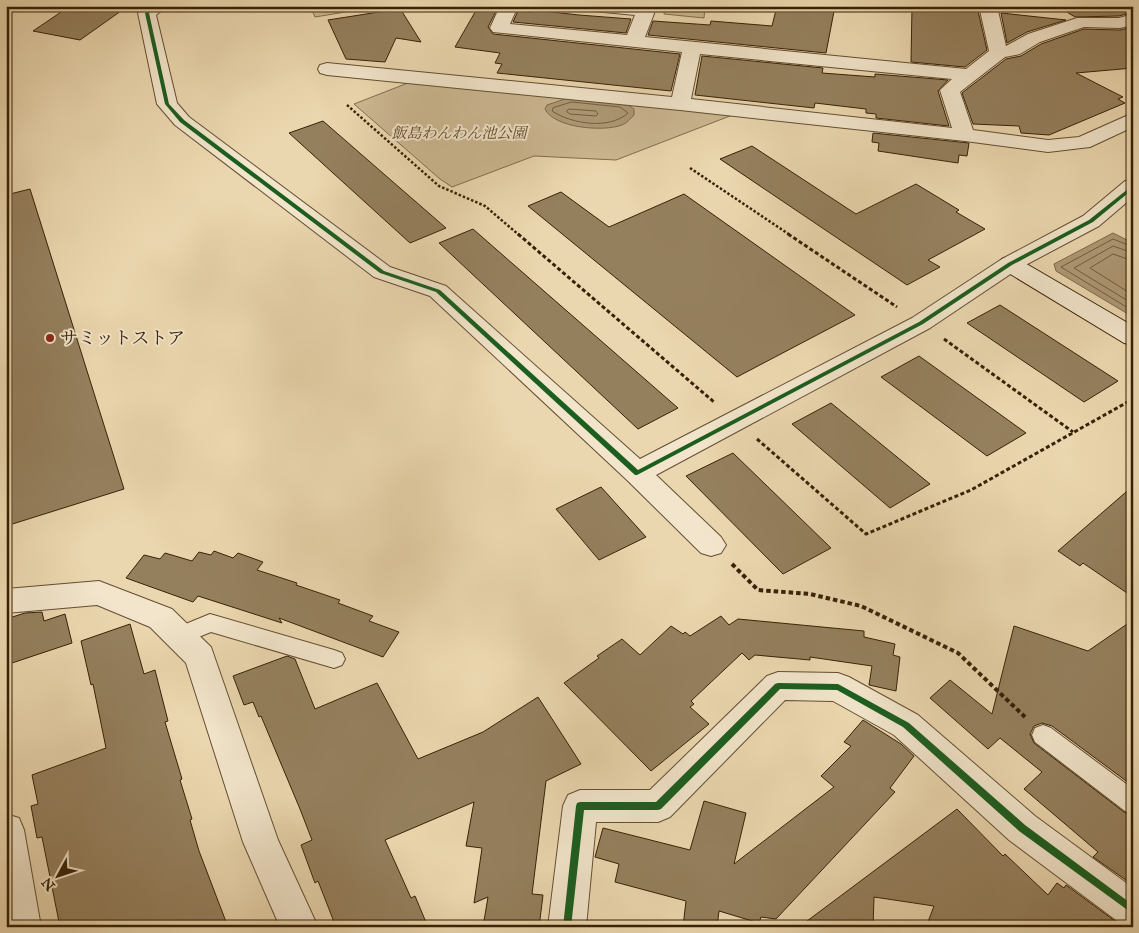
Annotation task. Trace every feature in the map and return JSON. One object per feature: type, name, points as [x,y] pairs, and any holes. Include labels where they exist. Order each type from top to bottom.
[{"type":"street","points":[[158,6],[147,13],[167,104],[182,121],[382,272],[438,291],[637,472],[711,545]]},
{"type":"street","points":[[509,6],[499,28],[969,74]]},
{"type":"street","points":[[593,6],[646,11],[634,41]]},
{"type":"street","points":[[988,6],[1000,53]]},
{"type":"street","points":[[965,135],[950,90],[969,74],[1000,53],[1013,50],[1034,38],[1082,22],[1120,23],[1133,19]]},
{"type":"street","points":[[680,104],[692,47]]},
{"type":"street","points":[[327,69],[680,104],[965,135],[1048,146],[1084,143],[1132,121]]},
{"type":"street","points":[[637,472],[921,323],[1010,264],[1091,221],[1133,186]]},
{"type":"street","points":[[1010,264],[1133,337]]},
{"type":"street","points":[[6,601],[99,593],[161,618],[200,656],[260,842],[299,927]]},
{"type":"street","points":[[567,927],[580,806],[658,806],[778,686],[838,687],[906,725],[1022,828],[1133,910]]},
{"type":"street","points":[[6,830],[22,927]]},
{"type":"lane","points":[[179,636],[210,623],[334,659]]},
{"type":"lane","points":[[1043,735],[1133,803]]},
{"type":"path","points":[[347,105],[439,186],[485,206],[866,534],[971,490],[1133,399]]},
{"type":"path","points":[[690,168],[921,323],[1073,432]]},
{"type":"path","points":[[711,545],[758,590],[810,594],[862,606],[958,653],[1043,735]]},
{"type":"green space","points":[[310,6],[382,6],[315,17]]},
{"type":"green space","points":[[665,6],[705,6],[704,18],[664,14]]},
{"type":"green space","name":"飯島わんわん池公園","points":[[413,81],[735,114],[616,160],[534,156],[452,187],[440,179],[354,104]]},
{"type":"water","points":[[571,97],[628,105],[634,109],[634,115],[622,125],[592,128],[580,127],[558,120],[545,109],[547,105]]},
{"type":"water","points":[[1113,233],[1133,243],[1133,317],[1056,271],[1054,264]]},
{"type":"building","points":[[70,6],[128,6],[80,40],[33,31]]},
{"type":"building","points":[[777,6],[835,6],[826,53],[648,35],[653,21],[710,25],[711,21],[772,26]]},
{"type":"building","points":[[1057,6],[1133,6],[1133,12],[1119,16],[1075,17]]},
{"type":"building","points":[[478,7],[497,9],[488,27],[493,34],[680,54],[671,91],[497,73],[502,64],[495,63],[500,53],[455,47]]},
{"type":"building","points":[[912,7],[978,11],[987,50],[965,67],[911,62]]},
{"type":"building","points":[[401,10],[421,42],[396,38],[385,62],[346,59],[328,20]]},
{"type":"building","points":[[533,10],[631,19],[626,33],[513,22],[518,11],[531,12]]},
{"type":"building","points":[[1001,13],[1066,20],[1027,32],[1007,43]]},
{"type":"building","points":[[1133,27],[1133,68],[1076,73],[1123,97],[1118,99],[1125,103],[1049,135],[1021,133],[1019,126],[973,124],[962,93],[1006,59],[1021,56],[1041,44],[1084,29],[1120,30]]},
{"type":"building","points":[[702,56],[823,68],[822,73],[875,77],[875,74],[948,80],[938,91],[949,126],[876,118],[876,114],[866,113],[866,109],[815,103],[814,108],[695,95]]},
{"type":"building","points":[[323,121],[446,228],[410,243],[289,133]]},
{"type":"building","points":[[873,133],[969,143],[967,156],[959,155],[958,163],[878,151],[879,143],[872,142]]},
{"type":"building","points":[[752,146],[856,214],[916,184],[959,210],[956,212],[985,229],[928,260],[940,267],[907,285],[720,159]]},
{"type":"building","name":"サミットストア","points":[[30,189],[124,489],[6,526],[6,195]]},
{"type":"building","points":[[561,192],[609,227],[684,194],[855,315],[737,377],[528,206]]},
{"type":"building","points":[[473,229],[678,408],[638,429],[439,243]]},
{"type":"building","points":[[1000,305],[1118,381],[1084,402],[967,323]]},
{"type":"building","points":[[919,356],[1026,433],[987,456],[881,377]]},
{"type":"building","points":[[831,403],[930,484],[890,508],[792,424]]},
{"type":"building","points":[[733,453],[831,548],[783,574],[686,476]]},
{"type":"building","points":[[1133,486],[1133,597],[1083,563],[1080,566],[1058,551]]},
{"type":"building","points":[[601,487],[646,537],[599,560],[556,509]]},
{"type":"building","points":[[214,551],[233,558],[238,553],[263,562],[257,570],[340,600],[338,603],[373,616],[369,621],[399,632],[383,657],[279,618],[282,623],[198,596],[193,602],[126,578],[144,555],[160,559],[165,553],[192,561],[199,552],[211,555]]},
{"type":"building","points":[[42,612],[44,621],[65,614],[72,643],[6,665],[6,619],[25,613]]},
{"type":"building","points":[[721,616],[729,625],[738,619],[864,631],[864,637],[895,644],[893,655],[900,657],[896,691],[869,685],[872,666],[810,657],[810,660],[755,655],[749,660],[742,653],[691,701],[694,704],[690,707],[709,724],[651,771],[564,683],[599,658],[597,656],[622,639],[640,655],[671,626],[690,636]]},
{"type":"building","points":[[1133,620],[1133,786],[1052,726],[1042,723],[1034,726],[1030,734],[1034,743],[1124,812],[1133,816],[1133,885],[1093,857],[1098,852],[1024,789],[1042,772],[1000,738],[988,749],[930,698],[950,680],[992,714],[1014,626],[1088,651]]},
{"type":"building","points":[[130,624],[144,674],[155,670],[168,721],[165,722],[192,819],[190,820],[199,851],[228,927],[60,927],[42,837],[37,838],[31,806],[38,804],[32,775],[106,748],[93,684],[91,685],[81,641]]},
{"type":"building","points":[[287,656],[295,659],[315,709],[377,683],[418,759],[483,732],[538,697],[581,764],[546,781],[532,894],[543,895],[539,927],[483,927],[488,897],[474,903],[482,848],[466,846],[474,802],[385,840],[411,898],[415,896],[428,927],[336,927],[318,881],[315,883],[301,845],[312,840],[300,809],[261,716],[259,717],[253,702],[244,705],[233,676]]},
{"type":"building","points":[[863,720],[901,744],[914,756],[890,788],[895,792],[776,919],[761,917],[759,923],[719,911],[717,927],[683,927],[686,901],[615,882],[619,864],[595,857],[603,828],[690,850],[704,801],[746,813],[734,864],[834,787],[821,776],[851,746],[844,742]]},
{"type":"building","points":[[957,809],[1003,856],[1005,854],[1048,895],[1057,883],[1064,888],[1066,885],[1119,924],[1126,927],[926,927],[934,906],[874,897],[873,927],[799,927]]},
{"type":"cycle path","points":[[158,6],[147,13],[167,104],[182,121],[382,272],[438,291],[637,473],[921,323],[1010,264],[1091,221],[1133,186]]},
{"type":"cycle path","points":[[567,927],[580,806],[658,806],[778,686],[838,687],[906,725],[1022,828],[1133,910]]},
{"type":"place","name":"サミットストア","points":[[50,338]]}]
